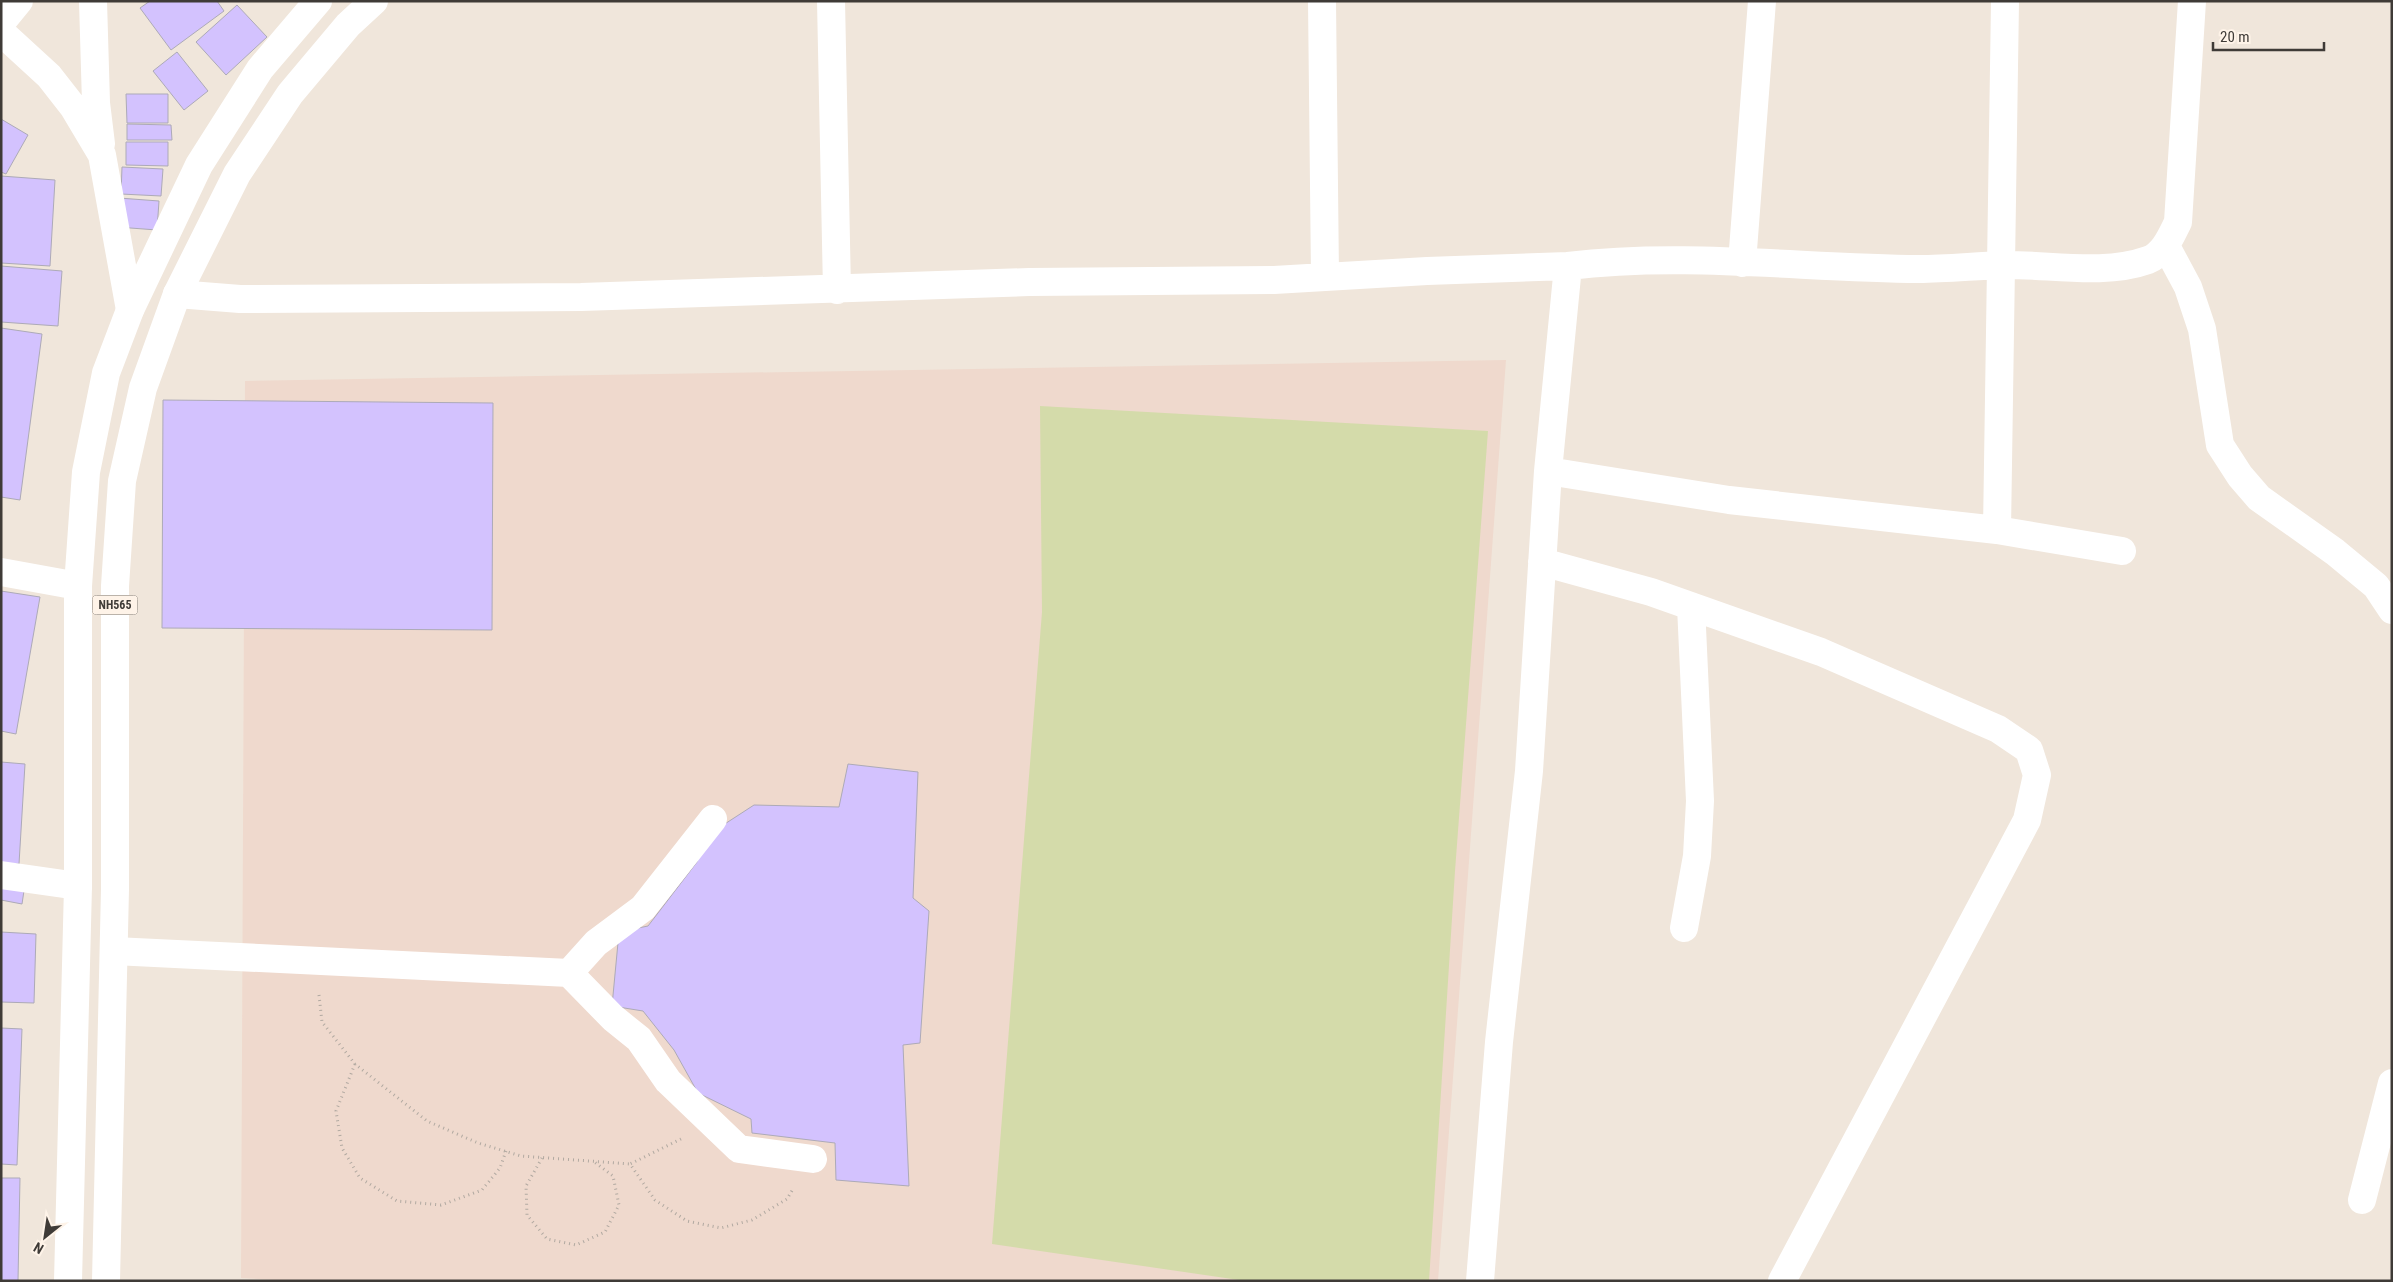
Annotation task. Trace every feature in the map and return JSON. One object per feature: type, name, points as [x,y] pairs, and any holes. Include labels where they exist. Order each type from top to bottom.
[{"type":"main road","points":[[19,1],[4,37],[48,76],[74,108],[102,155]]},
{"type":"main road","points":[[93,1],[96,103],[102,155],[130,310]]},
{"type":"main road","name":"NH565","points":[[68,1281],[78,886],[78,586],[86,472],[106,373],[130,310],[199,165],[260,69],[318,1]]},
{"type":"main road","name":"NH565","points":[[106,1281],[114,951],[115,586],[122,481],[143,388],[177,294],[236,174],[290,94],[348,25],[374,1]]},
{"type":"main road","points":[[831,1],[837,290]]},
{"type":"main road","points":[[1322,1],[1325,277]]},
{"type":"main road","points":[[1742,263],[1762,1]]},
{"type":"main road","points":[[1997,530],[2003,265],[2005,1]]},
{"type":"main road","points":[[177,294],[240,299],[581,297],[837,290],[1028,282],[1274,280],[1427,271],[1568,266],[1607,261],[1919,269],[2003,265],[2114,268],[2150,260],[2166,246],[2178,222],[2192,1]]},
{"type":"main road","points":[[2166,246],[2188,287],[2202,329],[2220,445],[2240,476],[2259,498],[2335,552],[2376,586],[2392,610]]},
{"type":"main road","points":[[1480,1281],[1499,1042],[1530,771],[1548,471],[1568,266]]},
{"type":"main road","points":[[1548,471],[1729,500],[1997,530],[2122,551]]},
{"type":"main road","points":[[1542,562],[1651,592],[1821,652],[1998,729],[2029,750],[2037,775],[2027,820],[1782,1281]]},
{"type":"main road","points":[[1,572],[78,586]]},
{"type":"main road","points":[[1684,928],[1697,856],[1700,801],[1691,606]]},
{"type":"main road","points":[[569,973],[596,943],[643,908],[714,819]]},
{"type":"main road","points":[[1,875],[78,886]]},
{"type":"main road","points":[[114,951],[569,973],[613,1018],[638,1039],[668,1081],[739,1149],[813,1159]]},
{"type":"main road","points":[[2362,1200],[2392,1083]]},
{"type":"path","points":[[315,961],[322,1022],[355,1064],[427,1121],[478,1143],[506,1151],[542,1158],[630,1164],[682,1138]]},
{"type":"path","points":[[355,1064],[336,1111],[342,1148],[360,1178],[397,1201],[440,1205],[482,1190],[500,1168],[506,1151]]},
{"type":"path","points":[[542,1158],[526,1186],[528,1214],[547,1239],[576,1245],[605,1232],[619,1205],[613,1176],[593,1160]]},
{"type":"path","points":[[630,1164],[655,1200],[687,1221],[721,1228],[752,1220],[787,1198]]},
{"type":"shaded area","points":[[1506,360],[1438,1281],[293,1281],[241,1278],[245,381]]},
{"type":"green space","points":[[1040,406],[1488,431],[1455,871],[1429,1281],[1246,1281],[992,1244],[1042,612]]},
{"type":"building","points":[[150,1],[217,1],[224,11],[171,50],[140,8]]},
{"type":"building","points":[[237,5],[267,37],[226,75],[196,42]]},
{"type":"building","points":[[177,52],[208,91],[184,110],[153,71]]},
{"type":"building","points":[[126,94],[168,94],[168,123],[127,123]]},
{"type":"building","points":[[1,119],[28,135],[6,174],[1,172]]},
{"type":"building","points":[[127,124],[171,125],[172,140],[127,140]]},
{"type":"building","points":[[126,142],[168,142],[168,166],[126,165]]},
{"type":"building","points":[[122,167],[163,169],[161,196],[121,194]]},
{"type":"building","points":[[1,176],[55,180],[50,266],[1,263]]},
{"type":"building","points":[[119,198],[159,201],[157,230],[117,227]]},
{"type":"building","points":[[1,266],[62,271],[58,326],[1,322]]},
{"type":"building","points":[[1,328],[42,334],[20,500],[1,497]]},
{"type":"building","points":[[163,400],[493,403],[492,630],[162,628]]},
{"type":"building","points":[[1,591],[40,597],[16,734],[1,731]]},
{"type":"building","points":[[1,762],[25,764],[19,864],[1,863]]},
{"type":"building","points":[[848,764],[918,772],[913,898],[929,911],[920,1043],[903,1045],[909,1186],[836,1180],[835,1143],[752,1133],[751,1119],[698,1093],[674,1050],[643,1011],[612,1006],[619,932],[648,926],[697,862],[697,842],[754,805],[839,807]]},
{"type":"building","points":[[1,879],[25,884],[22,904],[1,900]]},
{"type":"building","points":[[1,932],[36,934],[34,1003],[1,1002]]},
{"type":"building","points":[[1,1028],[22,1029],[17,1165],[1,1164]]},
{"type":"building","points":[[1,1178],[20,1178],[18,1281],[1,1281]]}]
